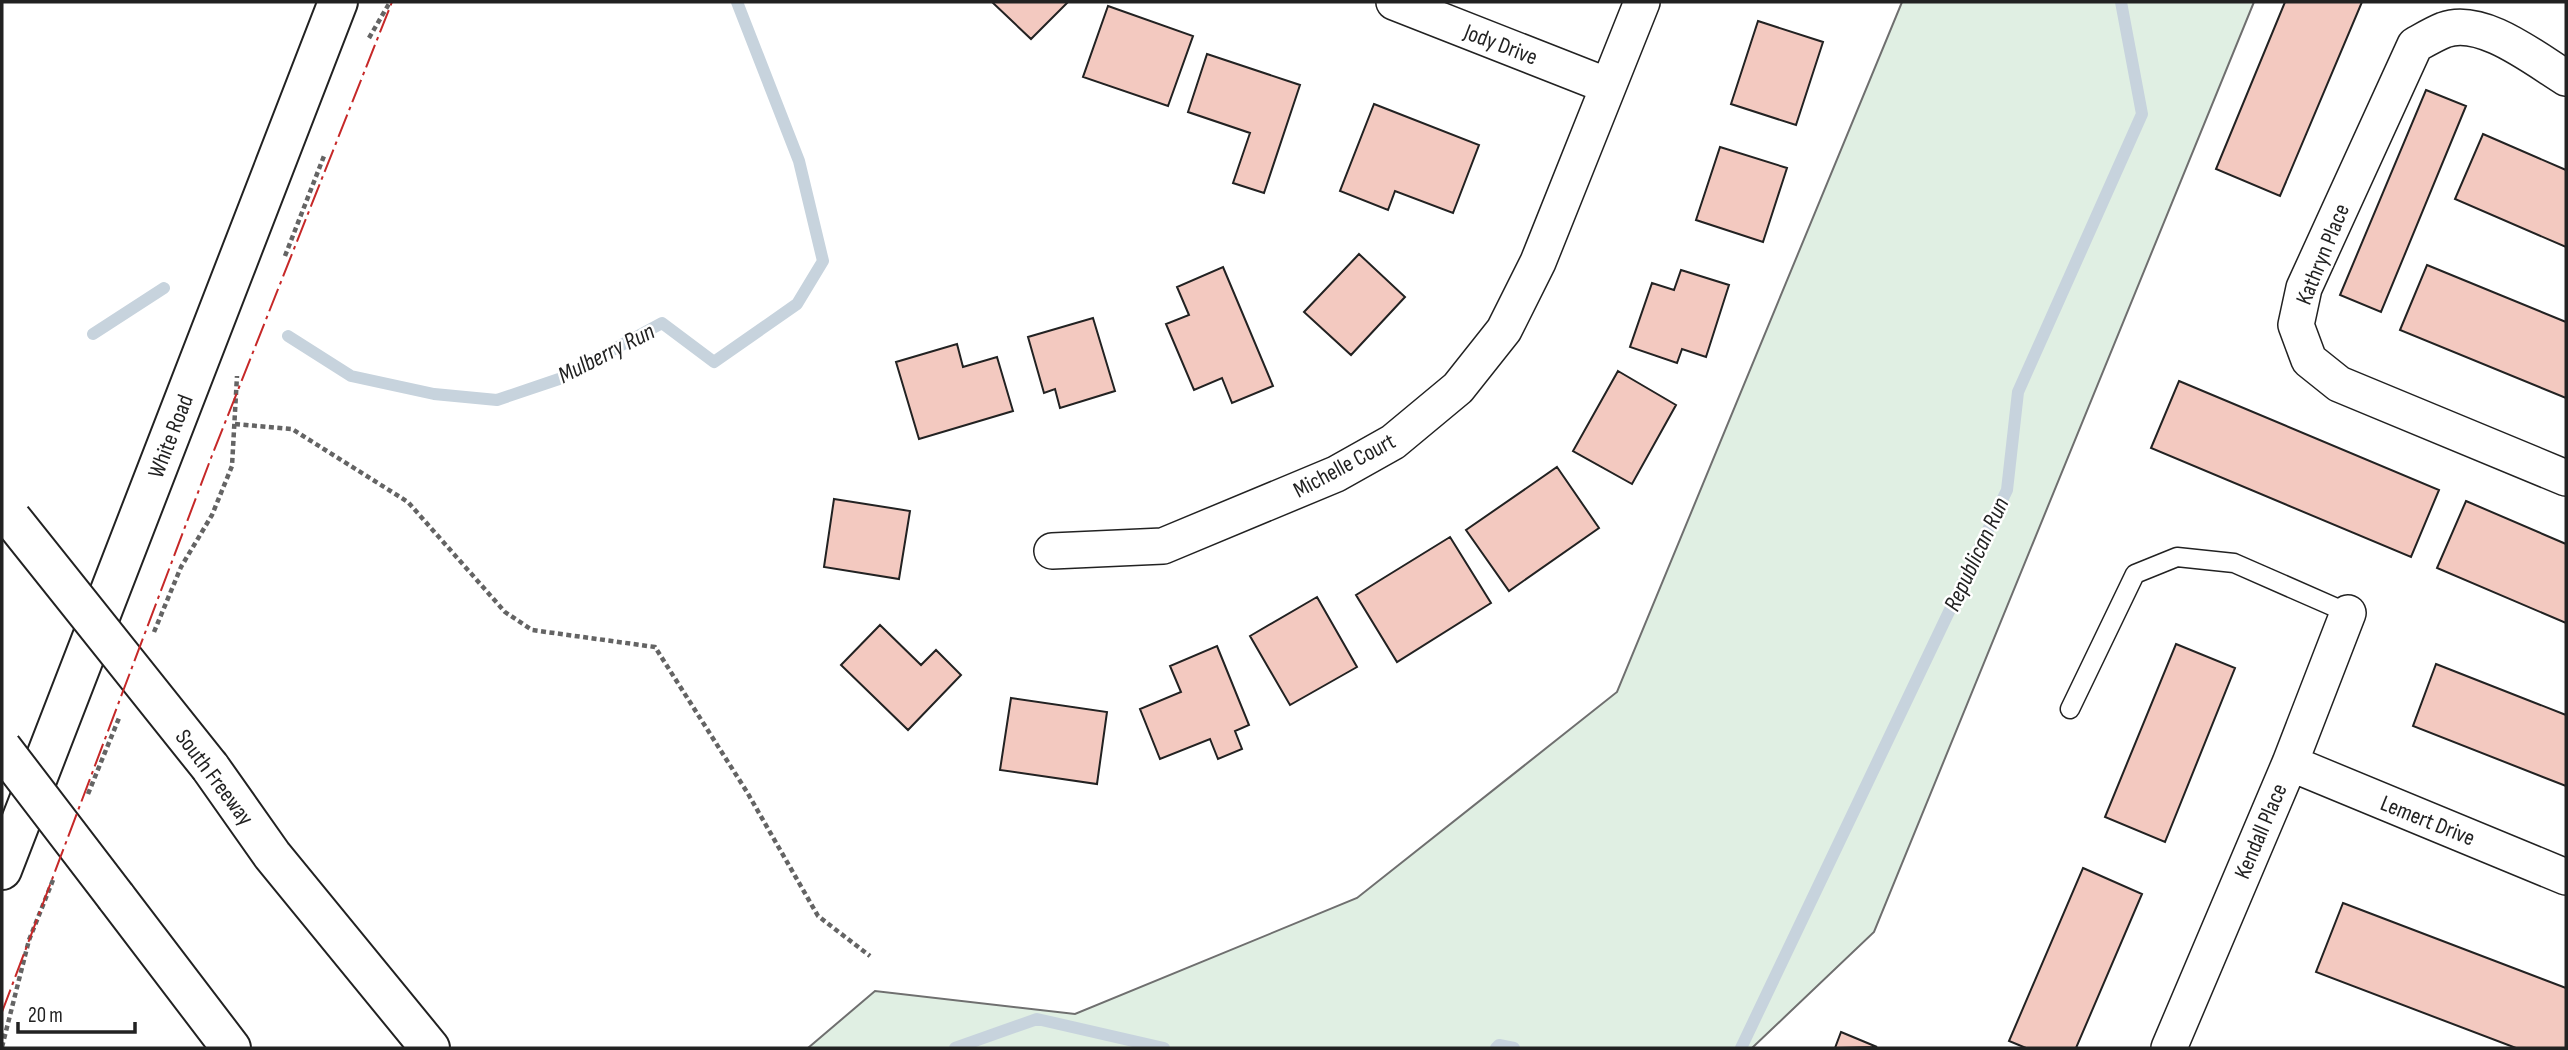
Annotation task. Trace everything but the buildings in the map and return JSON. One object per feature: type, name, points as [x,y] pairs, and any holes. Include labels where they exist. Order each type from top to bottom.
[{"type":"main road","name":"White Road","points":[[2,870],[338,2]]},
{"type":"main road","name":"South Freeway","points":[[7,512],[210,767],[272,855],[430,1048]]},
{"type":"main road","points":[[2,748],[231,1048]]},
{"type":"street","name":"Jody Drive","points":[[1394,2],[1608,86]]},
{"type":"street","name":"Michelle Court","points":[[1052,551],[1164,547],[1336,474],[1393,442],[1458,388],[1504,330],[1538,262],[1642,2]]},
{"type":"street","name":"Kathryn Place","points":[[2566,78],[2514,45],[2482,29],[2446,29],[2415,45],[2304,288],[2296,325],[2309,360],[2339,384],[2566,478]]},
{"type":"street","name":"Kendall Place","points":[[2169,1048],[2290,763],[2348,613]]},
{"type":"street","name":"Lemert Drive","points":[[2290,763],[2566,877]]},
{"type":"lane","points":[[2070,709],[2135,574],[2177,557],[2234,563],[2348,613]]},
{"type":"path","points":[[363,49],[390,2]]},
{"type":"path","points":[[281,263],[324,155]]},
{"type":"path","points":[[149,644],[181,567],[212,515],[232,466],[238,371]]},
{"type":"path","points":[[235,424],[292,429],[408,502],[505,612],[532,630],[655,647],[747,792],[818,916],[870,956]]},
{"type":"path","points":[[87,799],[123,708]]},
{"type":"path","points":[[2,1047],[29,940],[55,876]]},
{"type":"green space","points":[[1902,2],[2254,2],[1874,932],[1752,1048],[808,1048],[875,991],[1075,1014],[1357,898],[1617,692]]},
{"type":"waterway","name":"Mulberry Run","points":[[288,336],[351,376],[434,394],[497,400],[559,379],[662,323],[714,362],[797,304],[823,261],[799,161],[737,2]]},
{"type":"waterway","name":"Republican Run","points":[[1741,1048],[2007,490],[2018,392],[2142,114],[2121,2]]},
{"type":"waterway","name":"Mulberry Run","points":[[93,334],[164,288]]},
{"type":"waterway","name":"Republican Run","points":[[955,1048],[1037,1019],[1164,1048]]},
{"type":"waterway","name":"Republican Run","points":[[1496,1048],[1499,1045],[1514,1048]]},
{"type":"power","points":[[2,1012],[211,458],[392,2]]}]
